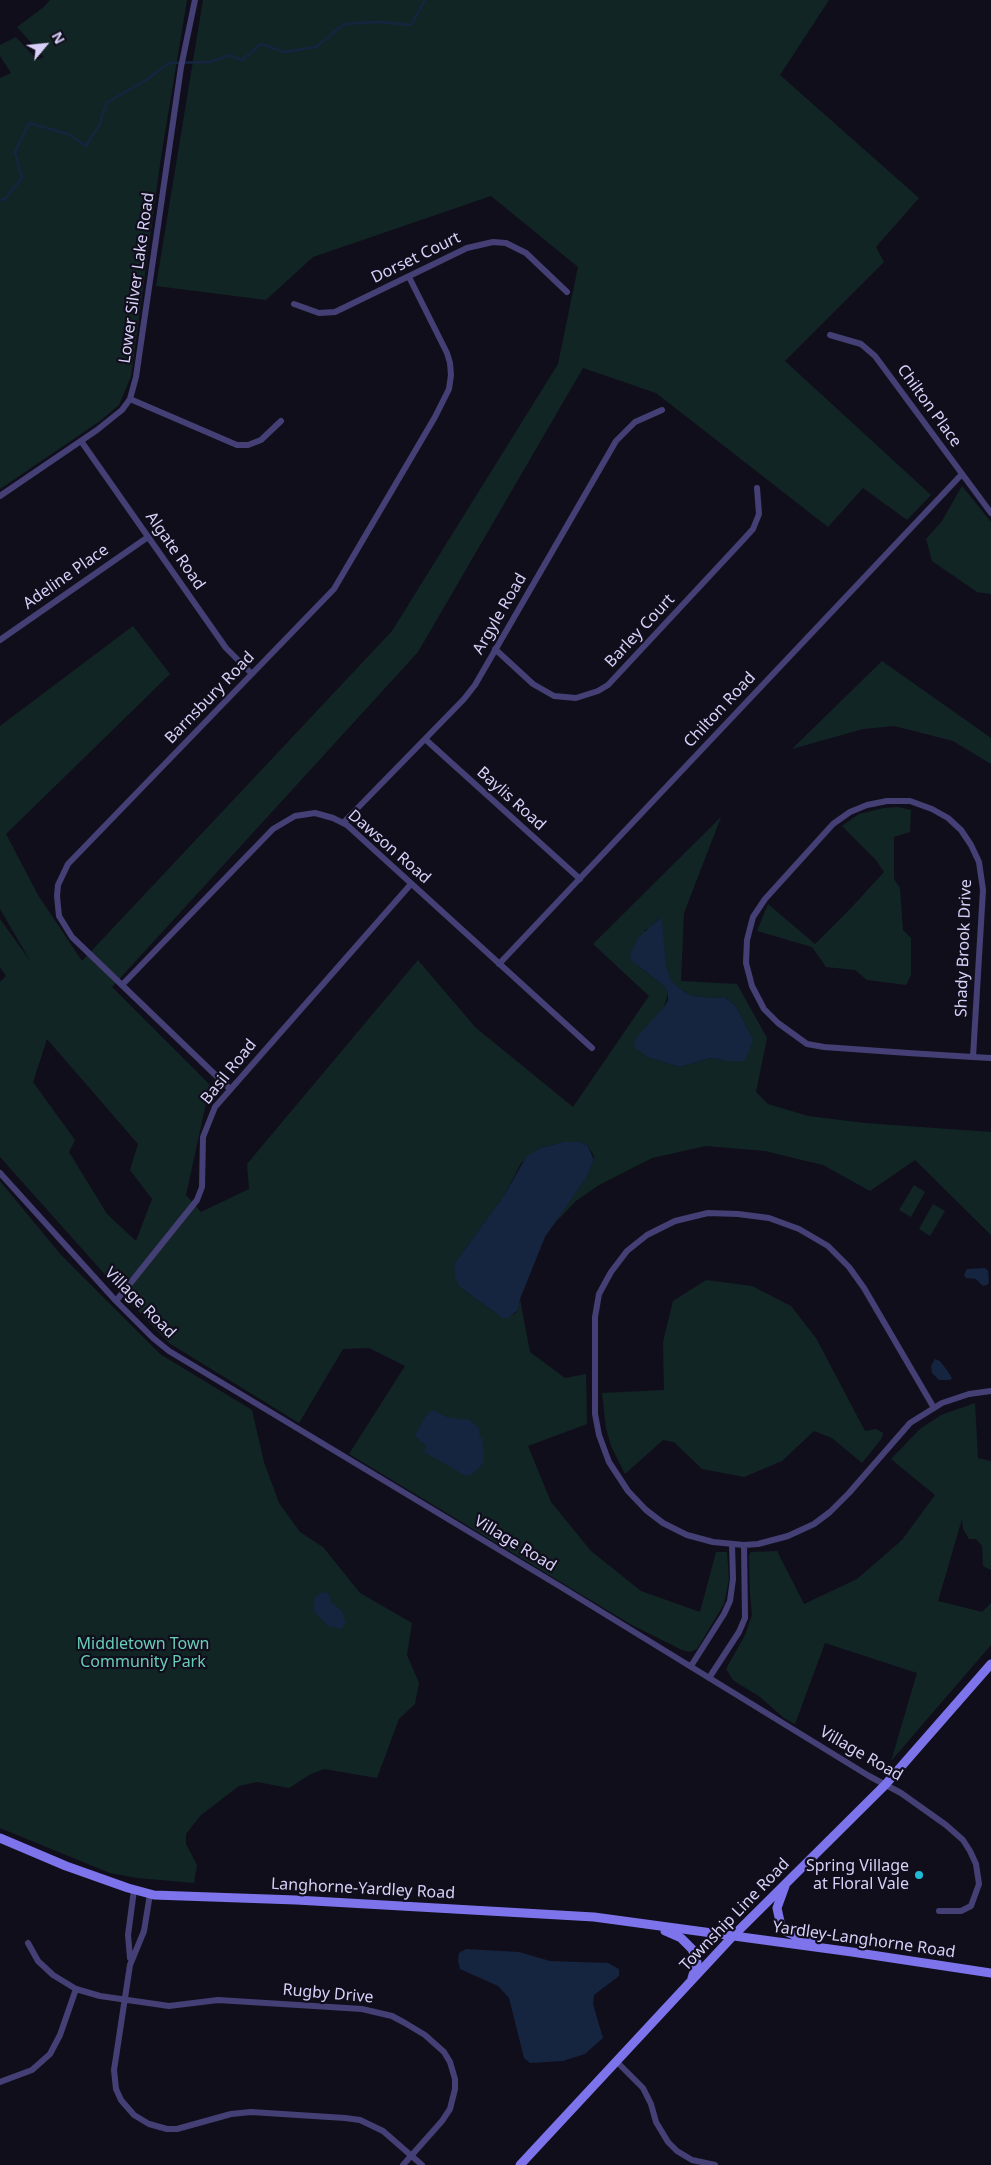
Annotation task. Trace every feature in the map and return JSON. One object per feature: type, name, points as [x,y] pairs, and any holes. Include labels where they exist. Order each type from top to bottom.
[{"type":"main road","name":"Township Line Road","points":[[520,2165],[732,1937],[885,1785],[991,1664]]},
{"type":"main road","name":"Langhorne-Yardley Road","points":[[0,1838],[66,1866],[150,1894],[569,1916],[732,1937]]},
{"type":"main road","points":[[786,1884],[777,1908],[781,1926],[794,1936],[825,1948]]},
{"type":"main road","points":[[650,1926],[681,1938],[692,1949],[697,1962],[690,1982]]},
{"type":"main road","name":"Yardley-Langhorne Road","points":[[732,1937],[825,1948],[991,1973]]},
{"type":"street","name":"Lower Silver Lake Road","points":[[0,496],[81,441],[122,410],[130,399],[136,377],[182,67],[196,0]]},
{"type":"street","name":"Dorset Court","points":[[294,304],[319,313],[335,312],[474,245],[498,242],[518,247],[567,292]]},
{"type":"street","name":"Barnsbury Road","points":[[230,1089],[72,937],[64,925],[58,909],[57,896],[62,875],[68,864],[338,583],[435,417],[449,389],[451,375],[447,353],[410,277]]},
{"type":"street","name":"Chilton Place","points":[[830,335],[861,344],[876,356],[991,513]]},
{"type":"street","points":[[130,399],[237,445],[248,445],[261,440],[281,421]]},
{"type":"street","name":"Argyle Road","points":[[343,823],[464,699],[474,685],[616,441],[634,422],[662,410]]},
{"type":"street","name":"Algate Road","points":[[81,441],[226,648],[252,674]]},
{"type":"street","name":"Chilton Road","points":[[500,964],[962,474]]},
{"type":"street","name":"Barley Court","points":[[495,649],[534,684],[554,696],[585,697],[608,685],[748,534],[759,514],[757,488]]},
{"type":"street","name":"Adeline Place","points":[[0,640],[148,537]]},
{"type":"street","name":"Baylis Road","points":[[425,739],[580,879]]},
{"type":"street","name":"Shady Brook Drive","points":[[973,1057],[983,890],[979,862],[971,845],[961,830],[948,818],[932,809],[910,802],[887,800],[866,805],[850,812],[833,824],[813,845],[765,899],[753,917],[747,940],[746,963],[752,986],[764,1009],[778,1023],[807,1044],[824,1047],[973,1057],[991,1058]]},
{"type":"street","name":"Dawson Road","points":[[122,985],[266,836],[284,821],[295,816],[315,813],[343,823],[592,1048]]},
{"type":"street","name":"Basil Road","points":[[116,1300],[197,1200],[202,1187],[201,1154],[204,1132],[215,1107],[411,884]]},
{"type":"street","name":"Village Road","points":[[0,1173],[153,1338],[184,1361],[901,1793],[955,1832],[970,1851],[976,1864],[979,1884],[971,1906],[962,1911],[939,1911]]},
{"type":"street","points":[[934,1408],[864,1288],[849,1267],[828,1246],[800,1229],[769,1218],[708,1213],[675,1221],[647,1234],[627,1251],[611,1272],[600,1294],[595,1317],[595,1414],[599,1435],[609,1462],[628,1491],[646,1510],[663,1523],[687,1535],[744,1546],[777,1540],[801,1530],[821,1519],[849,1493],[904,1428],[934,1408],[958,1397],[991,1391]]},
{"type":"street","points":[[691,1666],[730,1602],[733,1579],[732,1544]]},
{"type":"street","points":[[709,1678],[739,1632],[744,1618],[744,1546]]},
{"type":"street","points":[[134,1890],[128,1935],[130,1964],[115,2054],[114,2079],[121,2100],[127,2108],[140,2120],[157,2127],[177,2129],[216,2117],[250,2112],[360,2120],[383,2131],[422,2165]]},
{"type":"street","points":[[130,1964],[144,1931],[150,1894]]},
{"type":"street","points":[[0,2082],[32,2070],[50,2054],[60,2036],[76,1989],[46,1969],[38,1961],[28,1944]]},
{"type":"street","name":"Rugby Drive","points":[[76,1989],[125,2000],[169,2006],[218,2000],[362,2008],[385,2014],[405,2023],[438,2045],[450,2062],[455,2080],[450,2109],[442,2121],[403,2165]]},
{"type":"street","points":[[616,2061],[644,2088],[656,2122],[668,2142],[677,2151],[692,2160],[716,2165]]},
{"type":"green space","points":[[50,0],[187,0],[161,157],[131,376],[119,405],[100,421],[0,489],[0,78],[11,73],[0,56],[0,45],[16,37],[37,60],[44,57],[17,27],[44,7]]},
{"type":"green space","points":[[203,0],[829,0],[780,75],[919,198],[876,247],[884,262],[785,361],[931,495],[907,520],[863,488],[828,527],[656,393],[583,368],[418,652],[112,987],[210,1085],[186,1195],[201,1212],[249,1189],[247,1164],[418,960],[475,1027],[573,1107],[649,996],[593,944],[721,817],[684,913],[681,981],[737,984],[767,1038],[756,1092],[768,1104],[808,1116],[865,1123],[991,1132],[991,1235],[915,1160],[870,1191],[823,1165],[765,1151],[706,1146],[652,1158],[599,1185],[576,1201],[551,1227],[586,1178],[594,1156],[588,1146],[580,1142],[563,1142],[540,1148],[521,1163],[505,1194],[454,1264],[460,1287],[501,1317],[515,1314],[518,1310],[520,1299],[530,1352],[565,1378],[586,1374],[587,1424],[528,1446],[551,1502],[591,1551],[641,1591],[700,1612],[716,1552],[727,1552],[729,1579],[724,1604],[697,1649],[690,1652],[682,1650],[630,1624],[349,1454],[405,1366],[369,1348],[343,1349],[299,1423],[169,1343],[126,1298],[0,1157],[0,982],[6,976],[0,967],[0,919],[31,962],[0,909],[0,726],[133,626],[170,674],[6,834],[38,895],[82,961],[392,631],[558,364],[578,267],[491,196],[313,257],[266,300],[156,286]],"holes":[[[659,918],[670,980],[690,995],[710,998],[724,997],[735,1005],[751,1035],[726,1061],[710,1058],[680,1067],[650,1058],[668,993],[664,986],[636,964],[645,930],[650,928]],[[47,1039],[138,1144],[130,1170],[152,1199],[136,1241],[107,1214],[69,1152],[75,1140],[33,1082]]]},
{"type":"green space","points":[[962,486],[991,522],[991,594],[977,592],[932,561],[926,539],[942,521]]},
{"type":"green space","points":[[882,661],[991,738],[991,764],[953,741],[894,726],[863,729],[792,749]]},
{"type":"green space","points":[[898,807],[911,810],[910,832],[894,837],[894,879],[900,888],[903,930],[911,938],[911,975],[906,985],[867,980],[855,970],[826,967],[812,947],[757,931],[768,904],[815,944],[884,872],[876,860],[842,826],[859,814]]},
{"type":"green space","name":"Middletown Town Community Park","points":[[0,1181],[61,1255],[160,1354],[252,1410],[264,1462],[279,1503],[300,1532],[323,1547],[360,1593],[412,1623],[407,1655],[419,1683],[415,1704],[399,1719],[377,1778],[324,1769],[309,1775],[289,1788],[257,1782],[239,1786],[201,1815],[186,1834],[186,1844],[197,1865],[194,1883],[137,1878],[110,1873],[0,1828]]},
{"type":"green space","points":[[914,1185],[925,1192],[911,1217],[899,1210]]},
{"type":"green space","points":[[933,1204],[945,1211],[930,1236],[919,1229]]},
{"type":"green space","points":[[706,1280],[752,1286],[791,1306],[816,1338],[865,1431],[876,1429],[883,1433],[882,1438],[862,1463],[832,1438],[814,1431],[782,1461],[744,1477],[702,1469],[674,1442],[663,1440],[625,1474],[611,1446],[606,1428],[602,1393],[664,1390],[663,1342],[673,1301]]},
{"type":"green space","points":[[975,1403],[978,1458],[991,1461],[991,1570],[983,1566],[982,1546],[976,1539],[969,1539],[963,1529],[962,1519],[938,1601],[982,1612],[991,1603],[991,1645],[891,1761],[917,1673],[825,1643],[795,1724],[784,1718],[760,1697],[733,1680],[726,1669],[745,1635],[752,1615],[749,1555],[751,1552],[777,1551],[804,1604],[857,1579],[902,1540],[935,1495],[891,1459],[920,1429],[941,1415]]},
{"type":"water","points":[[660,918],[662,920],[666,965],[670,979],[690,995],[710,998],[724,997],[735,1005],[753,1039],[744,1061],[726,1061],[710,1058],[680,1067],[650,1058],[634,1047],[636,1038],[665,1006],[668,1000],[668,993],[664,986],[631,960],[630,954],[638,938]]},
{"type":"water","points":[[563,1142],[580,1142],[588,1146],[594,1160],[586,1178],[545,1237],[520,1299],[518,1310],[507,1319],[501,1317],[460,1287],[455,1278],[454,1264],[505,1194],[526,1157],[540,1148]]},
{"type":"water","points":[[985,1268],[988,1271],[989,1282],[987,1285],[983,1286],[976,1279],[966,1278],[964,1275],[967,1269]]},
{"type":"water","points":[[935,1359],[940,1361],[949,1373],[952,1378],[950,1380],[939,1380],[932,1373],[931,1366]]},
{"type":"water","points":[[433,1410],[446,1417],[468,1419],[479,1428],[484,1459],[481,1466],[472,1474],[466,1476],[424,1452],[426,1445],[415,1435],[426,1416]]},
{"type":"water","points":[[323,1592],[328,1593],[332,1603],[342,1611],[346,1622],[341,1629],[328,1626],[313,1610],[315,1597]]},
{"type":"water","points":[[466,1949],[519,1952],[550,1961],[608,1963],[619,1969],[619,1976],[594,1995],[593,2004],[603,2038],[585,2054],[563,2061],[530,2063],[524,2058],[509,1998],[498,1986],[460,1969],[459,1953]]},
{"type":"waterway","points":[[0,200],[5,199],[22,178],[15,152],[29,123],[68,134],[86,146],[100,124],[106,103],[146,80],[169,63],[211,62],[229,55],[242,60],[261,44],[284,52],[316,47],[344,24],[378,22],[411,25],[425,0]]},
{"type":"place","name":"Spring Village at Floral Vale","points":[[919,1875]]}]
